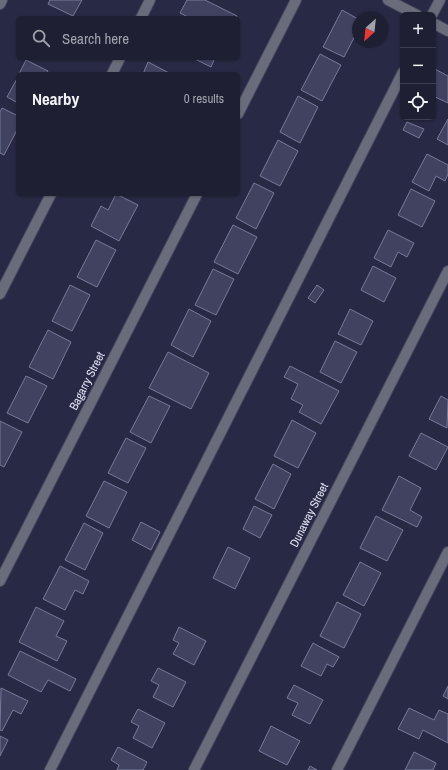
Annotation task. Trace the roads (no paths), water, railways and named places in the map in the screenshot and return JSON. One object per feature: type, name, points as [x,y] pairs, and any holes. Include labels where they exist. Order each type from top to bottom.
[{"type":"street","points":[[0,4],[2,0]]},
{"type":"street","points":[[141,16],[150,0]]},
{"type":"street","points":[[240,110],[296,0]]},
{"type":"street","points":[[388,0],[411,12]]},
{"type":"street","points":[[434,12],[440,0]]},
{"type":"street","points":[[436,25],[448,31]]},
{"type":"street","points":[[113,72],[119,60]]},
{"type":"street","points":[[50,770],[400,78]]},
{"type":"street","points":[[0,294],[50,196]]},
{"type":"street","name":"Bagarry Street","points":[[0,581],[196,196]]},
{"type":"street","name":"Dunaway Street","points":[[194,770],[448,271]]},
{"type":"street","points":[[337,770],[448,552]]}]
